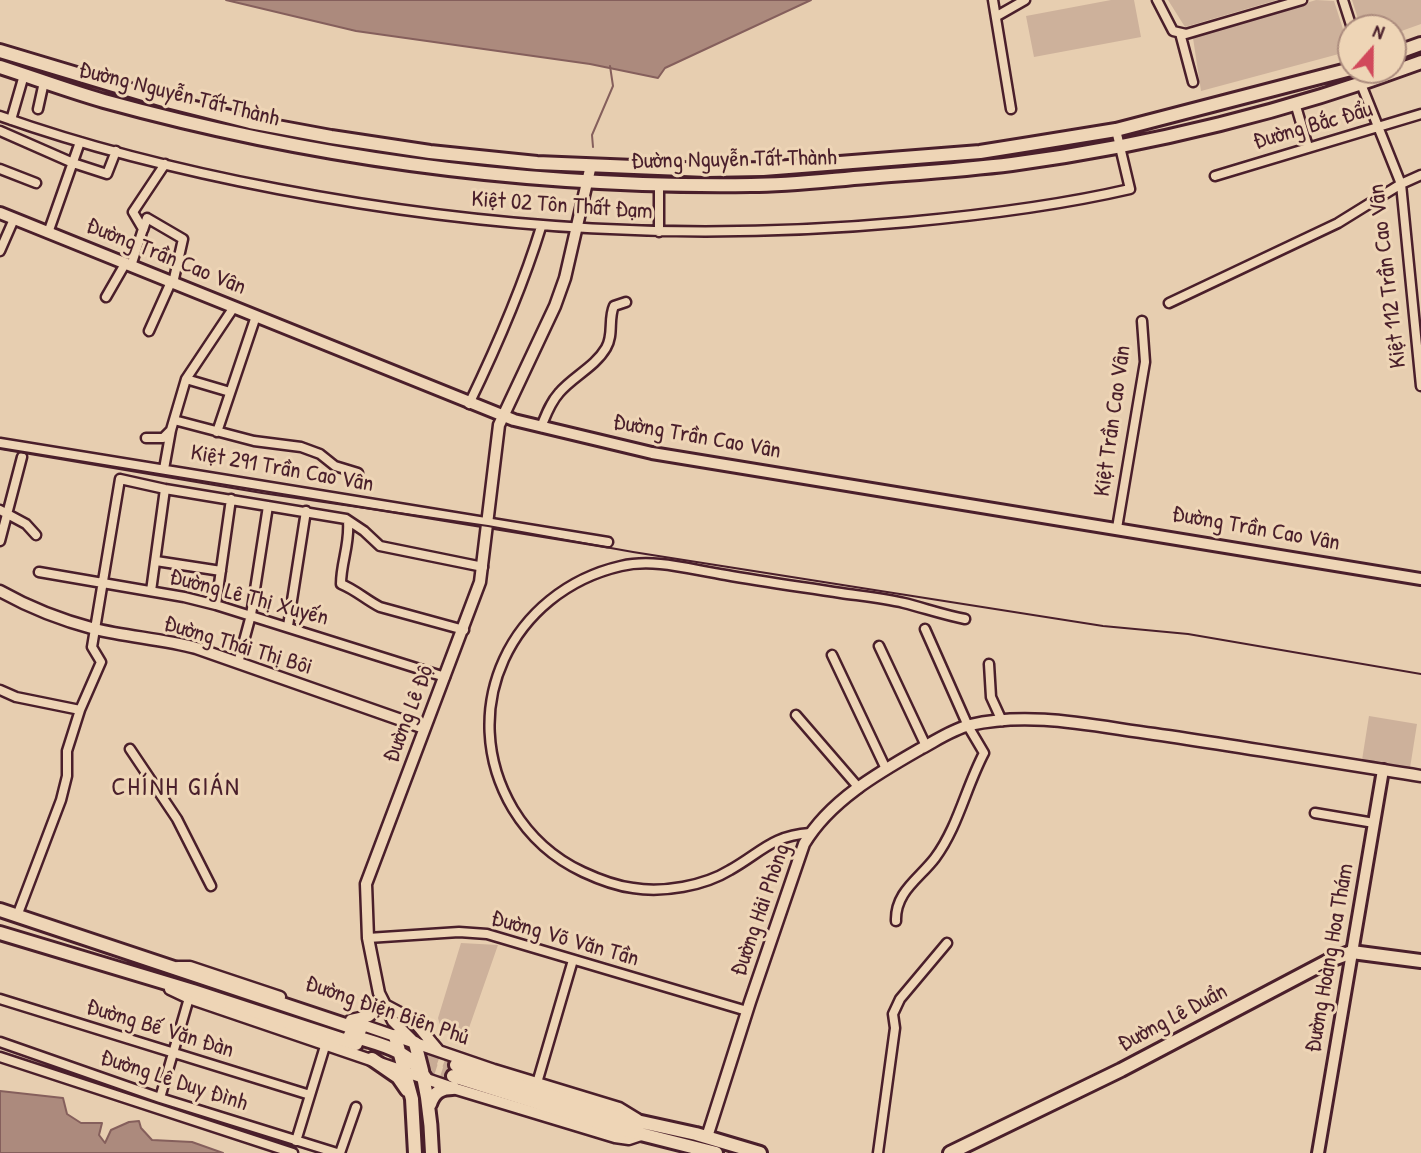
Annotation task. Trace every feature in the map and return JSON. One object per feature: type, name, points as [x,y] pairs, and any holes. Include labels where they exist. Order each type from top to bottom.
[{"type":"main road","name":"Đường Nguyễn Tất Thành","points":[[0,51],[105,84],[238,119],[319,135],[430,152],[591,165],[763,169],[980,152],[1116,130],[1337,73]]},
{"type":"main road","name":"Đường Nguyễn Tất Thành","points":[[0,67],[101,100],[224,131],[317,150],[429,168],[588,183],[659,184],[754,185],[1006,165],[1121,146],[1361,84]]},
{"type":"main road","points":[[101,100],[105,84]]},
{"type":"main road","points":[[317,150],[319,135]]},
{"type":"main road","points":[[867,161],[869,177]]},
{"type":"main road","name":"Đường Trần Cao Vân","points":[[0,213],[502,417],[652,453],[1421,579]]},
{"type":"main road","name":"Đường Hoàng Hoa Thám","points":[[1318,1153],[1382,770]]},
{"type":"main road","name":"Đường Điện Biên Phủ","points":[[0,910],[174,967]]},
{"type":"main road","points":[[0,933],[356,1044]]},
{"type":"main road","points":[[1352,952],[1421,961]]},
{"type":"main road","name":"Đường Lê Duẩn","points":[[950,1153],[1121,1070],[1319,966],[1352,952]]},
{"type":"main road","points":[[174,967],[360,1030]]},
{"type":"main road","points":[[174,967],[194,982],[399,1051],[412,1060],[426,1079]]},
{"type":"main road","points":[[395,1036],[412,1100],[415,1153]]},
{"type":"main road","points":[[415,1043],[430,1104],[432,1153]]},
{"type":"main road","points":[[372,1059],[398,1077],[412,1100]]},
{"type":"main road","points":[[430,1104],[432,1098],[454,1076]]},
{"type":"main road","points":[[454,1076],[641,1121]]},
{"type":"main road","points":[[454,1076],[642,1135],[716,1153]]},
{"type":"main road","name":"Đường Điện Biên Phủ","points":[[641,1121],[760,1153]]},
{"type":"street","points":[[1005,0],[994,3],[1011,109]]},
{"type":"street","points":[[997,16],[1025,0]]},
{"type":"street","points":[[1157,0],[1177,32],[1193,82]]},
{"type":"street","points":[[1177,32],[1189,33],[1302,0]]},
{"type":"street","points":[[10,120],[24,75]]},
{"type":"street","name":"Đường Nguyễn Tất Thành","points":[[38,109],[44,82]]},
{"type":"street","name":"Kiệt 112 Trần Cao Vân","points":[[1361,84],[1401,184],[1421,386]]},
{"type":"street","points":[[1295,103],[1308,148]]},
{"type":"street","name":"Đường Bắc Đẩu","points":[[1215,176],[1421,114]]},
{"type":"street","name":"Kiệt 02 Tôn Thất Đạm","points":[[0,116],[80,142],[211,176],[336,200],[407,212],[541,227],[659,232],[734,232],[867,226],[985,215],[1093,198],[1130,189],[1121,146]]},
{"type":"street","points":[[1116,130],[1121,146]]},
{"type":"street","points":[[0,131],[73,163],[107,174],[116,151]]},
{"type":"street","points":[[48,233],[80,142]]},
{"type":"street","points":[[143,230],[132,212],[165,164]]},
{"type":"street","name":"Đường Lê Độ","points":[[415,1043],[393,1021],[375,982],[368,938],[366,884],[480,582],[499,425],[555,306],[565,278],[591,165]]},
{"type":"street","points":[[0,169],[36,183]]},
{"type":"street","points":[[1168,303],[1338,223],[1401,184],[1421,175]]},
{"type":"street","points":[[659,184],[659,232]]},
{"type":"street","points":[[106,297],[128,265],[147,218],[183,239],[172,282],[149,331]]},
{"type":"street","points":[[0,251],[14,219]]},
{"type":"street","points":[[469,404],[503,335],[541,227]]},
{"type":"street","points":[[541,427],[560,391],[606,349],[610,339],[611,312],[614,306],[626,302]]},
{"type":"street","name":"Kiệt 291 Trần Cao Vân","points":[[164,469],[171,430],[186,379],[234,307]]},
{"type":"street","points":[[217,432],[256,316]]},
{"type":"street","name":"Kiệt Trần Cao Vân","points":[[1117,528],[1145,362],[1142,321]]},
{"type":"street","points":[[186,379],[230,392]]},
{"type":"street","points":[[174,420],[254,441],[306,449],[327,458],[334,466],[358,473]]},
{"type":"street","points":[[146,438],[163,438],[171,430]]},
{"type":"street","name":"Kiệt 291 Trần Cao Vân","points":[[0,443],[608,542]]},
{"type":"street","points":[[0,541],[3,512],[22,457]]},
{"type":"street","points":[[17,916],[61,800],[67,751],[80,710],[101,662],[92,647],[120,479],[165,489],[306,511],[348,521],[380,546],[483,567]]},
{"type":"street","points":[[151,591],[165,489]]},
{"type":"street","points":[[216,605],[231,499]]},
{"type":"street","points":[[238,663],[251,615],[268,506]]},
{"type":"street","points":[[288,626],[306,511]]},
{"type":"street","points":[[3,512],[26,524],[36,535]]},
{"type":"street","points":[[348,521],[349,537],[341,584],[354,589],[370,602],[464,630]]},
{"type":"street","points":[[156,561],[221,571]]},
{"type":"street","points":[[810,833],[780,838],[720,876],[671,888],[639,889],[616,884],[576,869],[553,855],[528,830],[510,803],[498,778],[491,743],[490,708],[495,681],[524,626],[551,598],[577,581],[609,569],[645,562],[898,602],[965,619]]},
{"type":"street","name":"Đường Lê Thị Xuyến","points":[[39,572],[216,605],[445,677]]},
{"type":"street","name":"Đường Thái Thị Bôi","points":[[0,590],[43,612],[96,629],[170,641],[424,728]]},
{"type":"street","points":[[895,921],[895,906],[903,893],[936,857],[984,753],[968,726],[925,629]]},
{"type":"street","points":[[879,646],[926,746]]},
{"type":"street","points":[[832,655],[886,769]]},
{"type":"street","points":[[989,664],[991,697],[1002,720]]},
{"type":"street","points":[[0,690],[16,697],[80,710]]},
{"type":"street","points":[[796,715],[859,788]]},
{"type":"street","name":"Đường Hải Phòng","points":[[707,1137],[798,858],[810,833],[859,788],[926,746],[968,726],[1002,720],[1034,719],[1096,725],[1421,776]]},
{"type":"street","points":[[130,749],[177,819],[211,886]]},
{"type":"street","points":[[1315,813],[1374,823]]},
{"type":"street","name":"Đường Võ Văn Tần","points":[[368,938],[459,932],[487,934],[747,1011]]},
{"type":"street","points":[[877,1153],[895,1028],[893,1014],[900,999],[947,943]]},
{"type":"street","points":[[537,1083],[573,960]]},
{"type":"street","name":"Đường Điện Biên Phủ","points":[[174,967],[192,967],[438,1051],[619,1108],[641,1121]]},
{"type":"street","points":[[155,981],[189,998],[426,1079],[454,1076]]},
{"type":"street","points":[[160,1098],[189,998]]},
{"type":"street","name":"Đường Bế Văn Đàn","points":[[0,999],[310,1095]]},
{"type":"street","points":[[346,1019],[362,1019],[383,1004],[413,1020],[438,1051]]},
{"type":"street","name":"Đường Lê Độ","points":[[393,1021],[395,1036]]},
{"type":"street","name":"Đường Lê Duy Đình","points":[[0,1042],[160,1098],[339,1153]]},
{"type":"street","points":[[296,1141],[326,1043]]},
{"type":"street","points":[[0,1057],[293,1153]]},
{"type":"street","points":[[339,1153],[356,1107]]},
{"type":"shaded area","points":[[226,0],[811,0],[665,68],[658,78],[590,64],[356,31]]},
{"type":"shaded area","points":[[1111,0],[1134,0],[1141,37],[1034,57],[1026,16]]},
{"type":"shaded area","points":[[1168,0],[1277,0],[1185,27]]},
{"type":"shaded area","points":[[1316,0],[1334,1],[1338,14],[1337,54],[1201,91],[1193,38]]},
{"type":"shaded area","points":[[1352,0],[1421,0],[1421,24],[1407,29],[1407,14],[1356,14]]},
{"type":"shaded area","points":[[1369,716],[1417,724],[1410,768],[1362,760]]},
{"type":"shaded area","points":[[461,943],[498,945],[463,1045],[440,1025],[438,1018]]},
{"type":"shaded area","points":[[0,1091],[63,1098],[67,1114],[81,1123],[102,1123],[99,1135],[105,1143],[111,1130],[129,1122],[139,1121],[141,1128],[152,1140],[192,1142],[223,1153],[0,1153]]},
{"type":"waterway","points":[[593,147],[592,135],[613,86],[610,66]]},
{"type":"tunnel","points":[[360,1030],[456,1065]]},
{"type":"tunnel","points":[[356,1044],[453,1076]]},
{"type":"railway","points":[[0,449],[1103,626],[1188,634],[1421,674]]},
{"type":"district","name":"CHÍNH GIÁN","points":[[176,788]]}]
